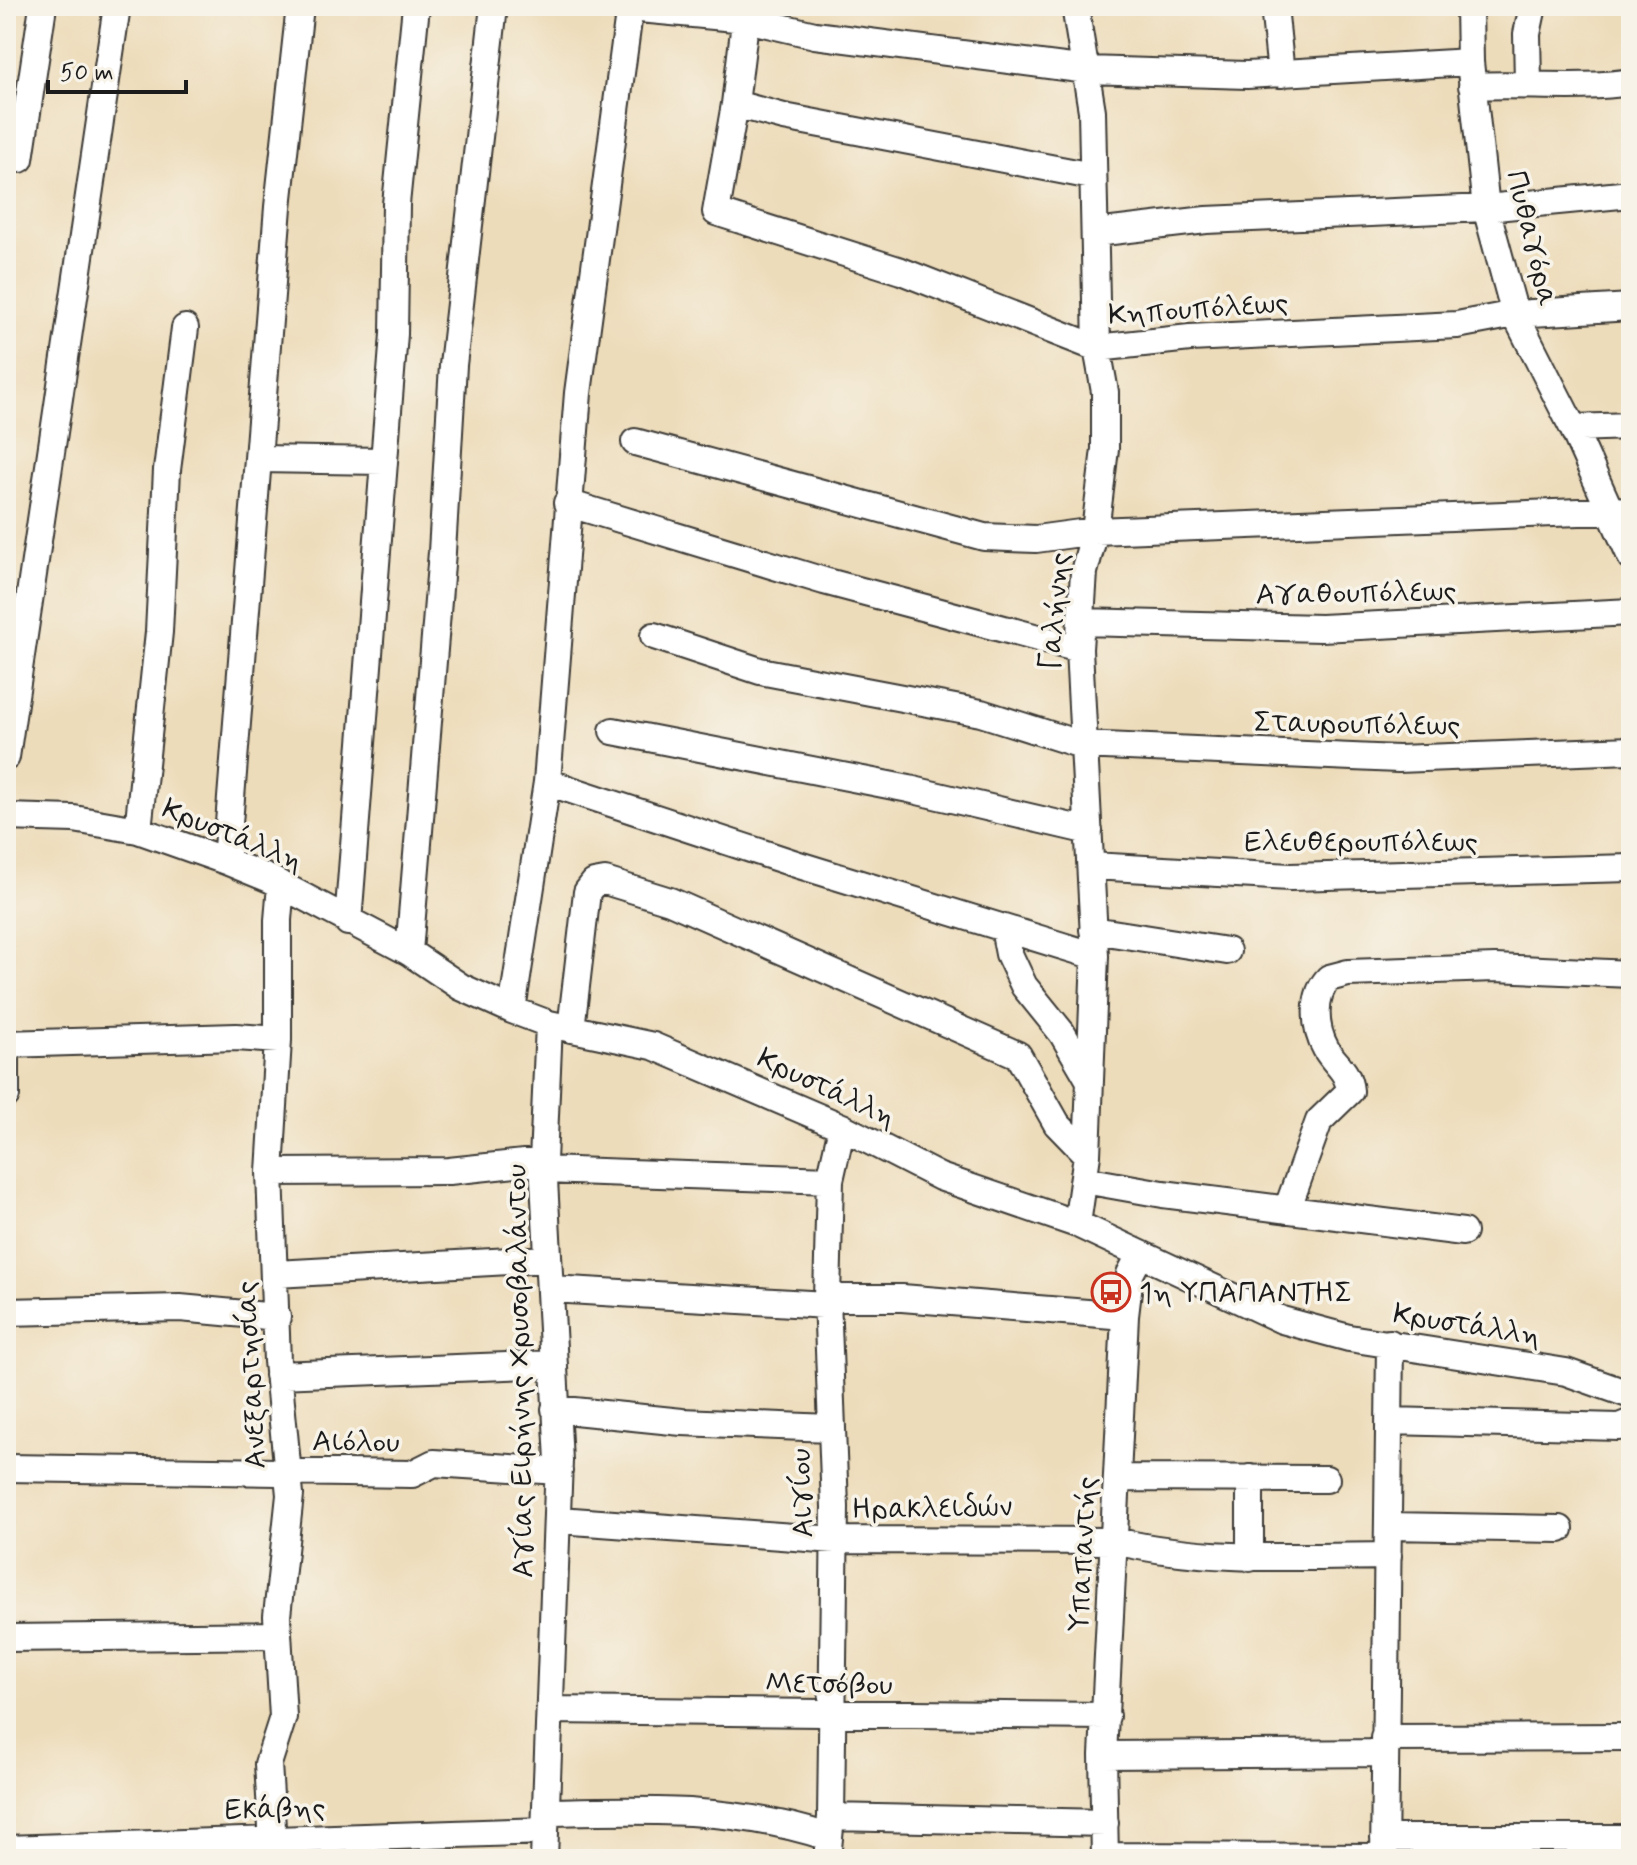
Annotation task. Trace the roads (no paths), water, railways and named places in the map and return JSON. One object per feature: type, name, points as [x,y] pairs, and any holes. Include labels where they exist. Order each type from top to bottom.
[{"type":"street","points":[[20,159],[43,6]]},
{"type":"street","points":[[6,757],[66,369],[117,6]]},
{"type":"street","points":[[226,861],[278,207],[300,6]]},
{"type":"street","points":[[348,922],[394,334],[396,204],[416,6]]},
{"type":"street","points":[[409,952],[442,552],[453,365],[494,6]]},
{"type":"street","name":"Γαλήνης","points":[[1075,6],[1092,111],[1097,348],[1105,392],[1105,449],[1095,531],[1084,572],[1079,649],[1094,943],[1086,1168],[1077,1224]]},
{"type":"street","points":[[1274,6],[1281,74]]},
{"type":"street","name":"Πυθαγόρα","points":[[1469,6],[1471,74],[1486,208],[1515,314],[1573,428],[1621,510],[1631,557]]},
{"type":"street","points":[[1528,83],[1527,34],[1533,6]]},
{"type":"street","points":[[512,1010],[547,782],[563,620],[567,503],[578,393],[630,7],[746,13],[815,35],[1087,70],[1471,74],[1528,83],[1600,87],[1631,82]]},
{"type":"street","points":[[746,13],[735,104],[784,117],[1092,176]]},
{"type":"street","name":"Κηπουπόλεως","points":[[735,104],[716,212],[901,271],[1097,348],[1190,338],[1457,325],[1515,314],[1631,307]]},
{"type":"street","points":[[1095,233],[1206,220],[1486,208],[1631,194]]},
{"type":"street","points":[[138,830],[159,632],[167,470],[185,328]]},
{"type":"street","points":[[1573,428],[1631,426]]},
{"type":"street","points":[[635,442],[984,537],[1036,539],[1095,531],[1621,510]]},
{"type":"street","points":[[259,459],[383,461]]},
{"type":"street","points":[[567,503],[824,581],[1079,649]]},
{"type":"street","name":"Αγαθουπόλεως","points":[[1081,622],[1321,628],[1631,612]]},
{"type":"street","name":"Σταυρουπόλεως","points":[[654,636],[760,671],[966,710],[1082,745],[1398,759],[1631,750]]},
{"type":"street","points":[[613,731],[909,789],[1089,831]]},
{"type":"street","points":[[547,782],[1004,928],[1094,943],[1227,951]]},
{"type":"street","name":"Κρυστάλλη","points":[[6,817],[74,819],[138,830],[226,861],[281,885],[409,952],[461,987],[512,1010],[560,1027],[653,1046],[842,1127],[940,1177],[1077,1224],[1282,1320],[1318,1332],[1566,1372],[1631,1395]]},
{"type":"street","name":"Ελευθερουπόλεως","points":[[1092,866],[1290,877],[1631,868]]},
{"type":"street","name":"Αγίας Ειρήνης Χρυσοβαλάντου","points":[[544,1859],[559,1471],[544,1165],[560,1027],[587,892],[594,883],[605,881],[670,901],[1018,1055],[1086,1168]]},
{"type":"street","name":"Ανεξαρτησίας","points":[[274,1850],[268,1764],[283,1717],[278,1581],[290,1516],[278,1375],[270,1172],[278,1040],[281,885]]},
{"type":"street","points":[[1004,928],[1009,954],[1024,986],[1062,1033],[1090,1081]]},
{"type":"street","points":[[1287,1210],[1319,1121],[1350,1091],[1347,1072],[1324,1046],[1317,1011],[1322,984],[1329,978],[1348,973],[1495,968],[1631,974]]},
{"type":"street","points":[[6,1095],[6,1047],[236,1037],[278,1040]]},
{"type":"street","name":"Αιγίου","points":[[829,1838],[835,1507],[827,1302],[830,1180],[842,1127]]},
{"type":"street","points":[[270,1172],[449,1171],[544,1165],[830,1180]]},
{"type":"street","points":[[1086,1168],[1287,1210],[1463,1232]]},
{"type":"street","name":"Υπαπαντής","points":[[1105,1857],[1103,1755],[1125,1316],[1130,1274],[1140,1255]]},
{"type":"street","points":[[276,1274],[548,1259]]},
{"type":"street","points":[[551,1289],[827,1302],[902,1298],[1125,1316]]},
{"type":"street","points":[[6,1312],[180,1308],[277,1317]]},
{"type":"street","points":[[1384,1851],[1390,1343]]},
{"type":"street","points":[[278,1375],[554,1364]]},
{"type":"street","points":[[555,1409],[682,1422],[830,1428]]},
{"type":"street","points":[[1390,1421],[1619,1427],[1631,1422]]},
{"type":"street","name":"Αιόλου","points":[[6,1468],[412,1474],[434,1463],[559,1471]]},
{"type":"street","points":[[1119,1478],[1326,1479]]},
{"type":"street","points":[[1250,1478],[1250,1558]]},
{"type":"street","points":[[835,1507],[874,1541]]},
{"type":"street","name":"Ηρακλειδών","points":[[559,1520],[835,1540],[930,1537],[1115,1541],[1154,1550],[1250,1558],[1388,1556]]},
{"type":"street","points":[[1388,1526],[1560,1529]]},
{"type":"street","points":[[6,1638],[278,1635]]},
{"type":"street","name":"Μετσόβου","points":[[551,1710],[833,1716],[1106,1716]]},
{"type":"street","points":[[1103,1755],[1631,1737]]},
{"type":"street","name":"Εκάβης","points":[[6,1849],[228,1839],[274,1850],[651,1808],[782,1822],[829,1838],[1105,1823]]},
{"type":"street","points":[[1105,1857],[1384,1851],[1631,1838]]},
{"type":"place","name":"1η ΥΠΑΠΑΝΤΗΣ","points":[[1111,1292]]}]
